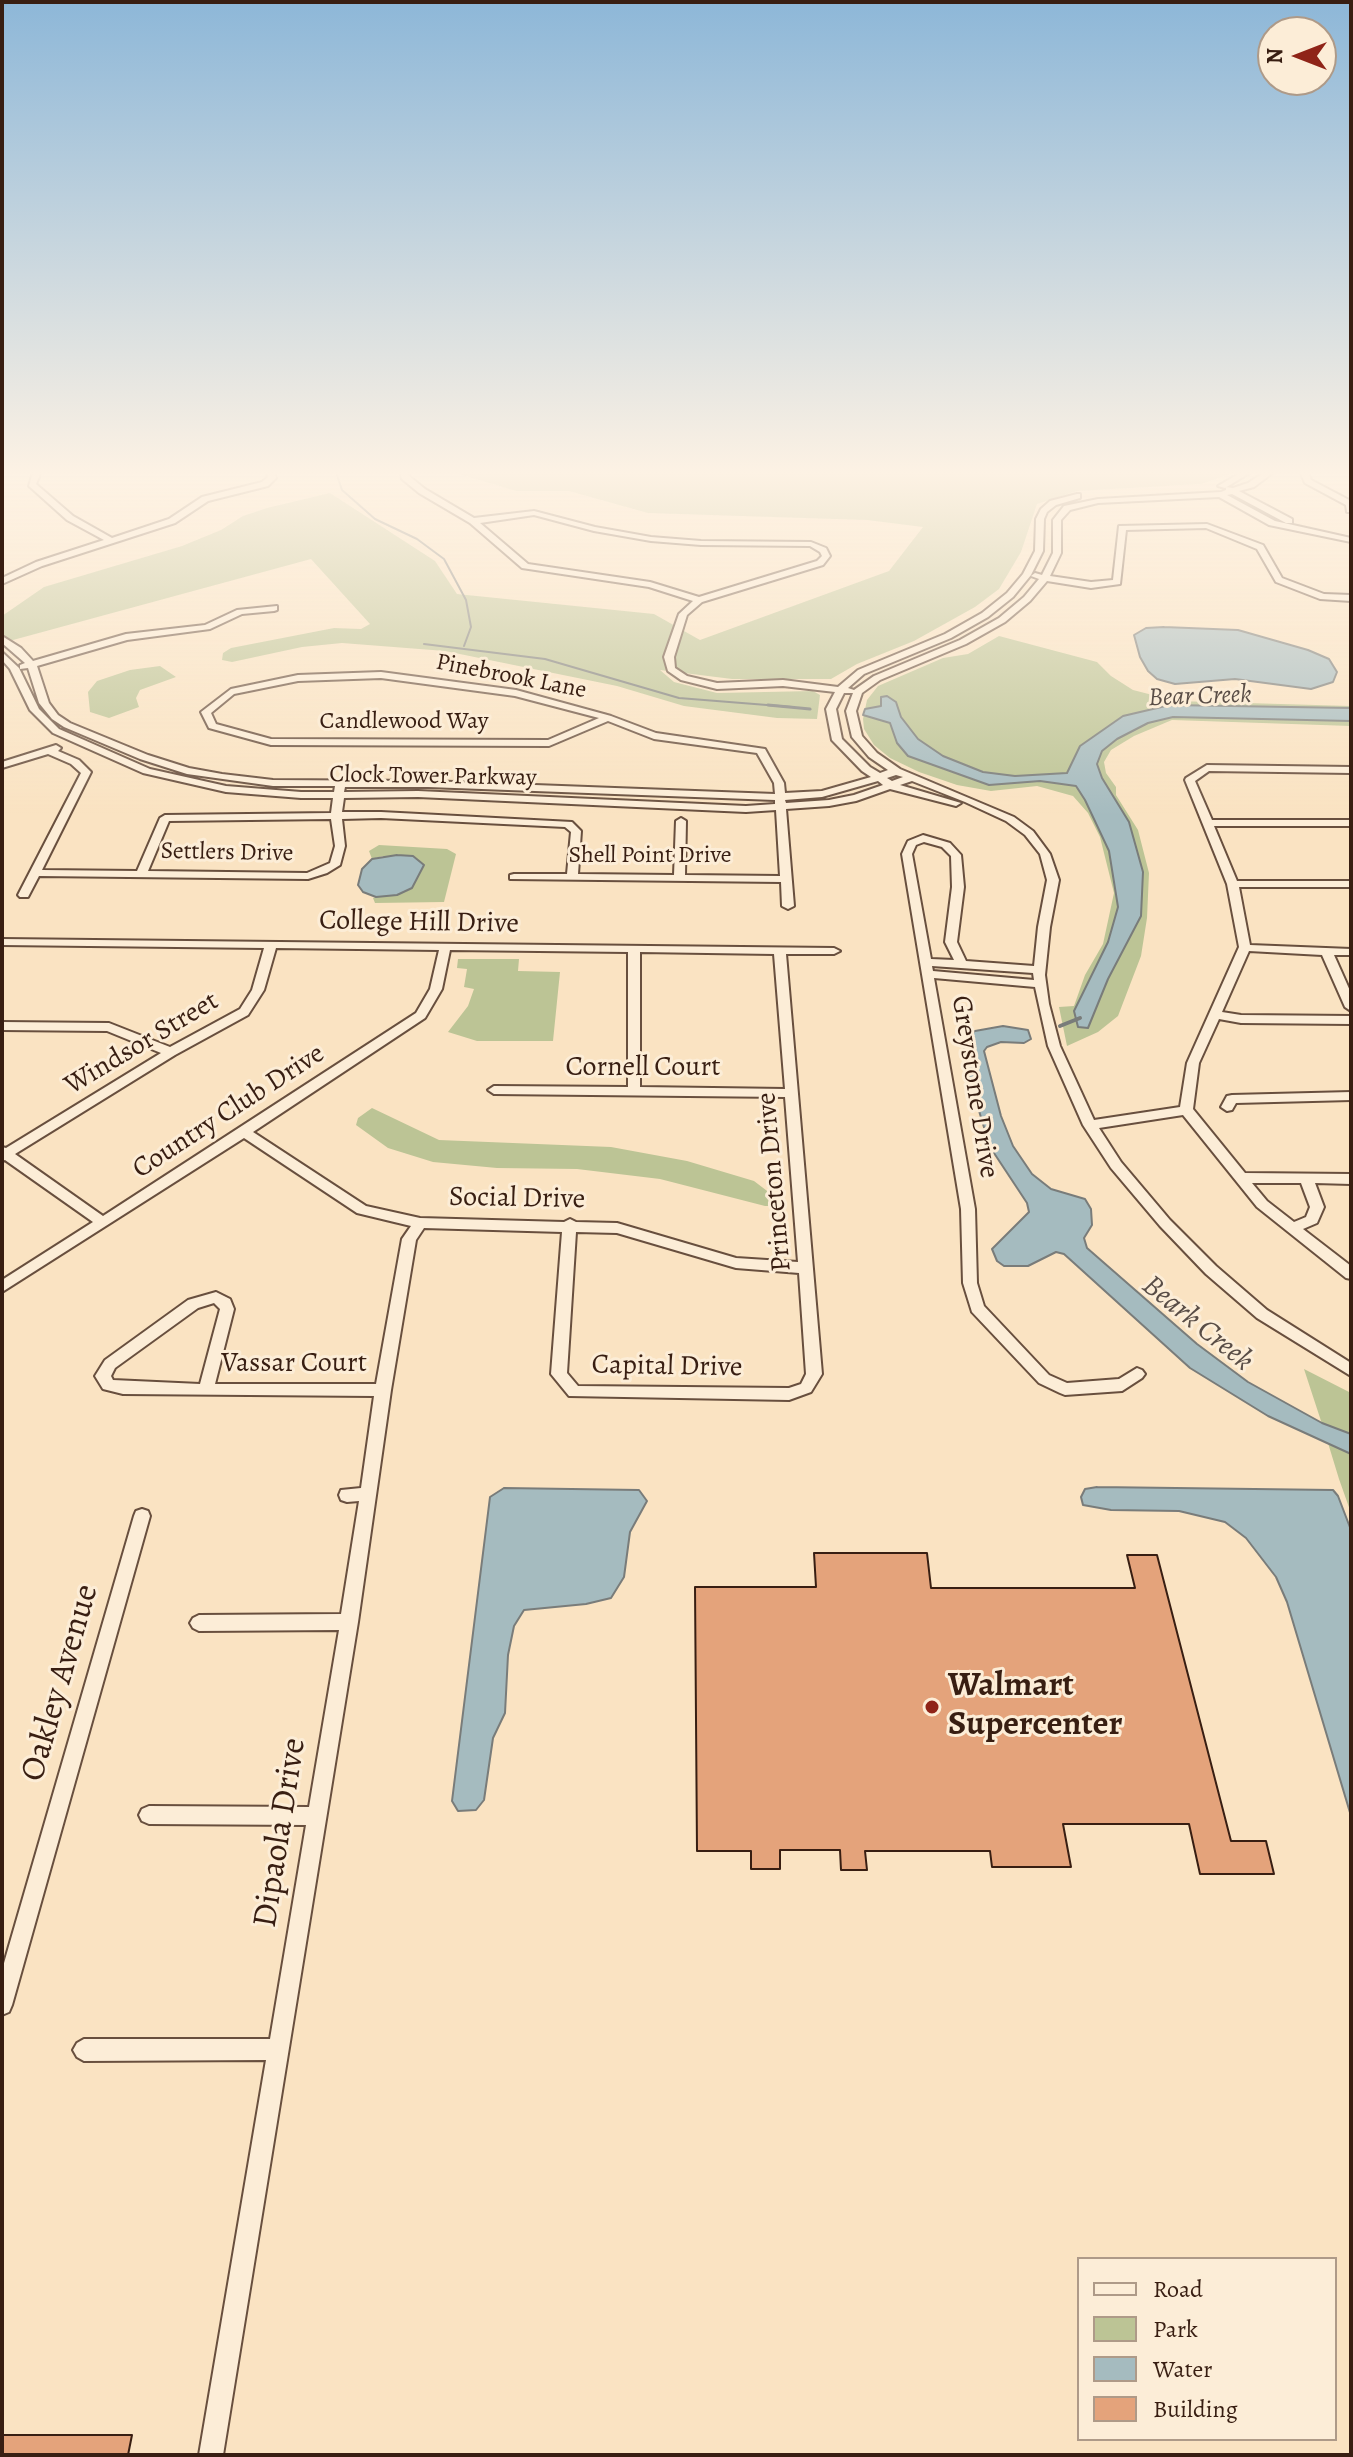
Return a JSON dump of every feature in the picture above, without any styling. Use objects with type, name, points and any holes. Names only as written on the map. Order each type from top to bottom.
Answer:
[{"type":"street","points":[[655,587],[699,600]]},
{"type":"street","points":[[743,587],[699,600],[683,614],[669,657],[669,666],[677,674],[697,683],[717,686],[783,683],[858,692]]},
{"type":"street","points":[[1010,819],[892,786],[855,759],[837,740],[831,709],[841,689],[861,672],[881,661],[948,636],[985,615],[1017,587]]},
{"type":"street","points":[[1038,587],[1002,620],[963,642],[895,668],[858,692],[851,711],[857,737],[873,755],[896,771],[1010,819],[1029,833],[1045,854],[1053,880],[1040,977],[1054,1046],[1090,1125],[1116,1165],[1165,1223],[1211,1270],[1262,1314],[1351,1370]]},
{"type":"street","points":[[1296,587],[1323,597],[1351,598]]},
{"type":"street","points":[[14,668],[126,637],[207,627],[240,612],[274,608]]},
{"type":"street","points":[[985,615],[1002,620]]},
{"type":"street","points":[[2,639],[32,665]]},
{"type":"street","name":"Clock Tower Parkway","points":[[2,655],[14,668],[44,722],[72,740],[179,780],[257,793],[340,790]]},
{"type":"street","name":"Clock Tower Parkway","points":[[32,665],[44,703],[55,717],[85,734],[187,771],[273,783],[340,790],[706,809],[856,798],[910,778]]},
{"type":"street","name":"Pinebrook Lane","points":[[206,712],[231,692],[298,678],[381,675],[516,693],[608,718],[654,736],[761,751],[779,783],[780,802]]},
{"type":"street","name":"Candlewood Way","points":[[206,712],[212,726],[271,742],[549,743],[608,718]]},
{"type":"street","points":[[2,765],[50,751],[85,734]]},
{"type":"street","points":[[24,895],[86,772],[75,762],[50,751]]},
{"type":"street","points":[[1351,770],[1207,768],[1190,780],[1233,884],[1245,947],[1193,1063],[1186,1110],[1262,1204],[1351,1274]]},
{"type":"street","name":"Clock Tower Parkway","points":[[780,802],[822,794],[896,771]]},
{"type":"street","name":"Settlers Drive","points":[[35,873],[308,876],[335,865],[340,846],[336,816],[340,790]]},
{"type":"street","points":[[780,802],[788,906]]},
{"type":"street","points":[[141,874],[165,818],[432,816],[568,824],[576,831],[572,878]]},
{"type":"street","points":[[679,877],[681,821]]},
{"type":"street","points":[[1208,823],[1351,823]]},
{"type":"street","name":"Greystone Drive","points":[[962,965],[951,942],[958,887],[956,855],[946,845],[923,838],[912,843],[907,854],[968,1209],[970,1283],[977,1308],[1044,1379],[1065,1389],[1122,1385],[1137,1374]]},
{"type":"street","name":"Shell Point Drive","points":[[514,877],[786,879]]},
{"type":"street","points":[[1233,884],[1351,884]]},
{"type":"street","name":"College Hill Drive","points":[[2,942],[834,951]]},
{"type":"street","name":"Windsor Street","points":[[4,1154],[171,1052],[244,1012],[258,990],[271,944]]},
{"type":"street","points":[[1245,947],[1351,952]]},
{"type":"street","name":"Country Club Drive","points":[[2,1287],[421,1015],[436,989],[445,948]]},
{"type":"street","points":[[634,950],[634,1093]]},
{"type":"street","name":"Princeton Drive","points":[[780,951],[814,1374],[806,1388],[789,1394]]},
{"type":"street","points":[[1327,952],[1351,1007]]},
{"type":"street","points":[[928,968],[962,965],[1040,977]]},
{"type":"street","points":[[928,968],[1040,977]]},
{"type":"street","points":[[1217,1015],[1241,1019],[1351,1020]]},
{"type":"street","points":[[2,1026],[109,1027],[171,1052]]},
{"type":"street","name":"Cornell Court","points":[[494,1090],[792,1093]]},
{"type":"street","points":[[1227,1107],[1232,1099],[1351,1096]]},
{"type":"street","points":[[1090,1125],[1186,1110]]},
{"type":"street","name":"Social Drive","points":[[244,1132],[362,1210],[420,1223],[570,1224],[617,1228],[736,1263],[807,1268]]},
{"type":"street","points":[[4,1154],[102,1222]]},
{"type":"street","points":[[1239,1178],[1351,1179]]},
{"type":"street","points":[[1292,1228],[1312,1220],[1317,1207],[1306,1179]]},
{"type":"street","name":"Dipaola Drive","points":[[211,2455],[349,1622],[356,1495],[383,1390],[409,1239],[420,1223]]},
{"type":"street","name":"Capital Drive","points":[[570,1224],[559,1374],[574,1392],[789,1394]]},
{"type":"street","name":"Vassar Court","points":[[206,1390],[227,1309],[225,1303],[216,1297],[193,1304],[110,1364],[103,1376],[108,1385],[123,1388],[206,1390],[383,1390]]},
{"type":"street","name":"Oakley Avenue","points":[[2,2005],[142,1516]]},
{"type":"street","points":[[199,1623],[349,1622]]},
{"type":"street","points":[[149,1815],[315,1816]]},
{"type":"street","points":[[84,2050],[279,2049]]},
{"type":"green space","points":[[44,587],[209,587],[2,643],[2,616]]},
{"type":"green space","points":[[336,587],[452,587],[457,594],[654,614],[700,640],[846,587],[1000,587],[975,607],[914,641],[857,664],[831,679],[732,679],[660,670],[674,682],[717,693],[813,691],[820,695],[817,719],[777,718],[684,706],[617,686],[445,651],[342,643],[302,647],[232,662],[222,660],[223,653],[231,648],[334,628],[361,629],[370,624]]},
{"type":"green space","points":[[999,636],[1097,662],[1111,676],[1133,690],[1176,701],[1351,706],[1351,726],[1172,720],[1134,736],[1111,750],[1104,762],[1106,773],[1138,830],[1149,873],[1147,918],[1141,956],[1118,1016],[1098,1032],[1067,1046],[1059,1007],[1074,1006],[1085,975],[1103,944],[1114,893],[1100,837],[1088,813],[1073,796],[1037,786],[991,791],[957,785],[919,772],[890,758],[874,745],[864,729],[867,700],[878,686],[943,658],[968,654]]},
{"type":"green space","points":[[160,666],[176,677],[140,690],[136,698],[139,707],[109,718],[90,712],[88,692],[97,681],[130,670]]},
{"type":"green space","points":[[379,845],[447,849],[456,854],[444,902],[375,903],[373,898],[395,895],[383,856],[372,859],[369,851]]},
{"type":"green space","points":[[458,959],[519,959],[518,971],[560,972],[553,1041],[477,1041],[448,1032],[468,1006],[474,989],[464,987],[467,969],[457,968]]},
{"type":"green space","points":[[372,1108],[439,1140],[611,1147],[687,1161],[754,1181],[779,1200],[779,1206],[765,1206],[660,1179],[577,1169],[497,1168],[433,1162],[388,1148],[356,1125],[358,1118]]},
{"type":"green space","points":[[1304,1369],[1351,1393],[1351,1434],[1322,1424]]},
{"type":"green space","points":[[1328,1443],[1351,1454],[1351,1513],[1339,1479]]},
{"type":"water","points":[[1146,628],[1238,630],[1308,650],[1329,659],[1337,672],[1333,682],[1311,689],[1235,679],[1175,684],[1157,679],[1148,671],[1134,635]]},
{"type":"water","points":[[887,696],[896,702],[901,717],[918,739],[943,756],[983,772],[1015,776],[1067,773],[1080,746],[1123,716],[1170,705],[1351,708],[1351,721],[1173,717],[1148,723],[1117,739],[1102,751],[1097,764],[1129,822],[1143,872],[1141,916],[1108,979],[1088,1028],[1078,1027],[1074,1011],[1108,942],[1118,907],[1109,851],[1085,800],[1076,786],[1040,781],[989,785],[908,756],[897,743],[890,723],[863,715],[865,709],[881,706],[881,697]]},
{"type":"water","points":[[413,856],[424,865],[412,888],[397,895],[376,897],[363,892],[358,885],[362,869],[372,859]]},
{"type":"water","points":[[1003,1026],[1028,1030],[1031,1039],[1024,1043],[1001,1042],[984,1051],[1001,1116],[1013,1146],[1032,1174],[1051,1189],[1085,1199],[1091,1209],[1092,1225],[1084,1238],[1087,1248],[1197,1344],[1248,1382],[1322,1423],[1351,1434],[1351,1454],[1268,1416],[1190,1368],[1064,1254],[1056,1252],[1028,1266],[1004,1266],[997,1261],[992,1249],[1029,1212],[1027,1203],[990,1147],[969,1078],[964,1046],[968,1036],[975,1031]]},
{"type":"water","points":[[504,1488],[639,1490],[647,1501],[630,1532],[624,1577],[611,1598],[586,1604],[524,1610],[514,1626],[508,1655],[505,1713],[493,1738],[484,1800],[476,1810],[458,1811],[452,1801],[490,1497]]},
{"type":"water","points":[[1085,1489],[1333,1490],[1338,1496],[1351,1530],[1351,1816],[1287,1602],[1276,1577],[1246,1538],[1225,1522],[1179,1511],[1111,1510],[1083,1505],[1081,1497]]},
{"type":"building","name":"Walmart Supercenter","points":[[814,1553],[927,1553],[931,1588],[1135,1588],[1127,1555],[1157,1555],[1231,1841],[1266,1841],[1274,1874],[1200,1874],[1189,1824],[1063,1824],[1071,1867],[992,1867],[990,1851],[865,1851],[867,1870],[841,1870],[840,1850],[780,1850],[780,1869],[751,1869],[751,1851],[697,1851],[695,1587],[816,1587]]},
{"type":"building","points":[[2,2435],[132,2435],[128,2455],[2,2455]]},
{"type":"waterway","points":[[459,587],[466,600],[471,627],[464,646]]},
{"type":"waterway","points":[[424,644],[545,659],[679,698],[774,706]]},
{"type":"waterway","points":[[768,705],[774,706]]},
{"type":"waterway","points":[[774,706],[792,707]]},
{"type":"waterway","points":[[774,706],[810,709]]},
{"type":"waterway","name":"Bear Creek","points":[[1060,1026],[1080,1018]]},
{"type":"place","name":"Walmart Supercenter","points":[[932,1707]]},
{"type":"water label","name":"Beark Creek","points":[[1197,1324]]}]
